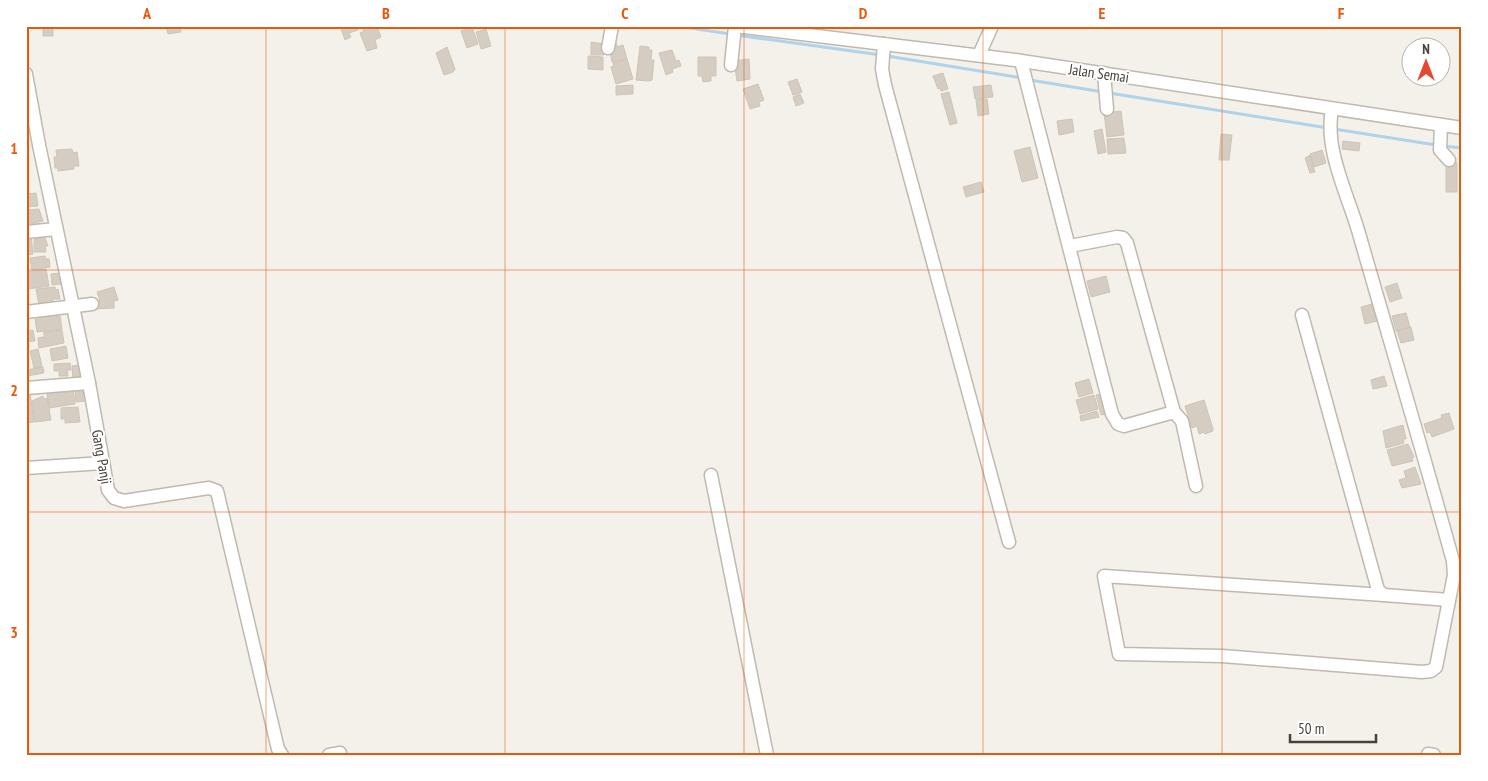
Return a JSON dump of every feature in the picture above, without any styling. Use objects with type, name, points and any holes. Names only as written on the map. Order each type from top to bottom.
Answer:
[{"type":"street","points":[[979,56],[992,26]]},
{"type":"street","points":[[608,48],[612,28]]},
{"type":"street","points":[[731,65],[735,29]]},
{"type":"street","name":"Jalan Semai","points":[[735,29],[806,31],[883,46],[979,56],[1022,65],[1331,113],[1440,129],[1462,128]]},
{"type":"street","points":[[883,46],[882,69],[1010,542]]},
{"type":"street","points":[[1022,65],[1070,246],[1076,279],[1115,420],[1118,424],[1127,425],[1174,412]]},
{"type":"street","name":"Gang Panji","points":[[26,74],[32,146],[56,229],[89,383],[108,490],[119,500],[129,501],[209,488],[219,495],[278,748],[282,755]]},
{"type":"street","points":[[1105,77],[1107,109]]},
{"type":"street","points":[[1331,113],[1330,132],[1332,148],[1360,234],[1453,561],[1454,575],[1436,667],[1431,671],[1222,656],[1119,654],[1104,576],[1449,600]]},
{"type":"street","points":[[1440,129],[1440,147],[1449,160]]},
{"type":"street","points":[[26,232],[56,229]]},
{"type":"street","points":[[1070,246],[1118,237],[1123,238],[1127,243],[1174,412],[1182,421],[1196,486]]},
{"type":"street","points":[[26,312],[92,304]]},
{"type":"street","points":[[1302,316],[1365,546],[1378,590],[1384,595]]},
{"type":"street","points":[[26,388],[89,383]]},
{"type":"street","points":[[26,468],[103,463]]},
{"type":"street","points":[[711,475],[767,755]]},
{"type":"building","points":[[43,26],[53,26],[53,36],[43,36]]},
{"type":"building","points":[[166,26],[180,26],[181,32],[168,34]]},
{"type":"building","points":[[340,26],[357,26],[358,30],[349,33],[351,37],[345,40]]},
{"type":"building","points":[[362,26],[377,26],[381,37],[375,40],[377,48],[367,51],[360,33],[364,31]]},
{"type":"building","points":[[472,27],[478,44],[467,48],[461,31]]},
{"type":"building","points":[[486,29],[491,46],[481,49],[476,32]]},
{"type":"building","points":[[591,42],[604,44],[604,55],[591,55]]},
{"type":"building","points":[[617,44],[617,47],[623,45],[627,59],[612,62],[609,45]]},
{"type":"building","points":[[640,46],[649,47],[649,50],[652,50],[651,60],[654,60],[652,80],[649,81],[636,80]]},
{"type":"building","points":[[447,47],[455,69],[453,72],[444,75],[436,53]]},
{"type":"building","points":[[672,50],[676,61],[679,60],[681,66],[672,69],[673,72],[666,75],[659,53]]},
{"type":"building","points":[[588,56],[603,57],[603,70],[588,69]]},
{"type":"building","points":[[698,57],[716,57],[716,76],[711,76],[711,81],[703,82],[702,76],[698,76]]},
{"type":"building","points":[[627,59],[633,79],[616,84],[611,67],[614,66],[613,63]]},
{"type":"building","points":[[749,59],[750,79],[737,81],[734,61]]},
{"type":"building","points":[[943,73],[948,89],[941,91],[940,88],[938,89],[933,76]]},
{"type":"building","points":[[797,79],[802,92],[793,95],[788,82]]},
{"type":"building","points":[[758,84],[764,100],[759,102],[760,106],[750,109],[743,89]]},
{"type":"building","points":[[633,85],[633,94],[616,95],[616,86]]},
{"type":"building","points":[[991,85],[993,97],[975,99],[973,87]]},
{"type":"building","points":[[949,92],[957,123],[950,125],[941,94]]},
{"type":"building","points":[[800,94],[804,103],[796,106],[793,97]]},
{"type":"building","points":[[987,99],[989,114],[978,116],[976,100]]},
{"type":"building","points":[[1121,111],[1124,135],[1107,137],[1104,113]]},
{"type":"building","points":[[1072,119],[1074,132],[1059,135],[1057,121]]},
{"type":"building","points":[[1102,129],[1106,152],[1098,154],[1094,131]]},
{"type":"building","points":[[1221,134],[1232,135],[1229,160],[1219,160]]},
{"type":"building","points":[[1124,138],[1126,153],[1108,154],[1107,139]]},
{"type":"building","points":[[1343,141],[1360,143],[1359,151],[1342,149]]},
{"type":"building","points":[[1030,147],[1038,178],[1022,182],[1014,151]]},
{"type":"building","points":[[72,149],[73,153],[77,152],[79,166],[74,166],[74,169],[58,171],[58,168],[55,168],[54,157],[57,157],[56,150]]},
{"type":"building","points":[[1322,150],[1326,163],[1314,167],[1310,154]]},
{"type":"building","points":[[1310,155],[1315,172],[1310,173],[1305,158]]},
{"type":"building","points":[[1455,160],[1457,164],[1457,192],[1446,192],[1446,164]]},
{"type":"building","points":[[981,182],[984,192],[966,197],[963,187]]},
{"type":"building","points":[[36,193],[38,206],[26,207],[26,194]]},
{"type":"building","points":[[39,209],[43,221],[26,225],[26,210]]},
{"type":"building","points":[[26,235],[31,235],[33,254],[26,255]]},
{"type":"building","points":[[45,238],[48,246],[45,246],[46,252],[34,252],[34,239]]},
{"type":"building","points":[[45,256],[46,259],[49,259],[50,267],[32,270],[30,258]]},
{"type":"building","points":[[46,269],[49,286],[28,289],[26,272]]},
{"type":"building","points":[[60,273],[61,284],[52,285],[51,274]]},
{"type":"building","points":[[1106,276],[1110,292],[1091,297],[1087,281]]},
{"type":"building","points":[[1397,283],[1402,298],[1390,302],[1385,287]]},
{"type":"building","points":[[55,287],[56,290],[58,289],[60,299],[53,299],[53,303],[39,305],[36,289]]},
{"type":"building","points":[[114,287],[118,300],[114,301],[114,308],[93,309],[93,301],[100,301],[97,292]]},
{"type":"building","points":[[1372,304],[1377,321],[1365,324],[1361,307]]},
{"type":"building","points":[[55,312],[56,317],[60,316],[62,329],[37,332],[35,319],[40,319],[40,315]]},
{"type":"building","points":[[1406,313],[1410,327],[1396,331],[1392,316]]},
{"type":"building","points":[[1411,327],[1414,340],[1401,343],[1397,331]]},
{"type":"building","points":[[33,330],[35,341],[26,342],[26,331]]},
{"type":"building","points":[[62,330],[64,343],[39,348],[38,338],[44,337],[44,332]]},
{"type":"building","points":[[66,346],[68,358],[52,361],[50,349]]},
{"type":"building","points":[[38,349],[42,366],[34,368],[30,351]]},
{"type":"building","points":[[70,363],[71,370],[67,370],[68,376],[59,376],[59,371],[54,371],[54,364]]},
{"type":"building","points":[[80,365],[81,381],[73,382],[72,366]]},
{"type":"building","points":[[43,367],[44,373],[27,376],[26,370]]},
{"type":"building","points":[[1384,376],[1387,386],[1373,389],[1371,380]]},
{"type":"building","points":[[1089,379],[1093,393],[1079,397],[1075,383]]},
{"type":"building","points":[[84,387],[85,401],[76,402],[75,388]]},
{"type":"building","points":[[73,388],[75,404],[49,408],[47,392]]},
{"type":"building","points":[[30,393],[34,422],[26,423],[26,394]]},
{"type":"building","points":[[1101,394],[1107,414],[1101,415],[1096,395]]},
{"type":"building","points":[[1094,395],[1098,409],[1080,414],[1076,400]]},
{"type":"building","points":[[43,396],[43,399],[47,398],[51,420],[35,422],[32,401]]},
{"type":"building","points":[[1204,400],[1213,431],[1199,434],[1197,426],[1192,428],[1185,406]]},
{"type":"building","points":[[78,407],[80,422],[65,423],[65,419],[61,419],[61,408]]},
{"type":"building","points":[[1097,411],[1099,417],[1081,421],[1080,416]]},
{"type":"building","points":[[1449,413],[1454,429],[1432,437],[1430,432],[1427,433],[1424,424],[1442,418],[1441,415]]},
{"type":"building","points":[[1403,425],[1406,439],[1403,439],[1404,443],[1386,448],[1383,431]]},
{"type":"building","points":[[1408,444],[1414,457],[1412,458],[1413,461],[1392,466],[1387,450]]},
{"type":"building","points":[[1415,467],[1421,484],[1402,488],[1399,480],[1406,478],[1404,471]]},
{"type":"waterway","points":[[677,26],[730,34]]},
{"type":"waterway","points":[[736,35],[881,55]]},
{"type":"waterway","points":[[887,56],[1022,78]]},
{"type":"waterway","points":[[1030,80],[1103,92]]},
{"type":"waterway","points":[[1109,93],[1328,128]]},
{"type":"waterway","points":[[1334,129],[1436,145]]},
{"type":"waterway","points":[[1443,146],[1462,148]]}]
